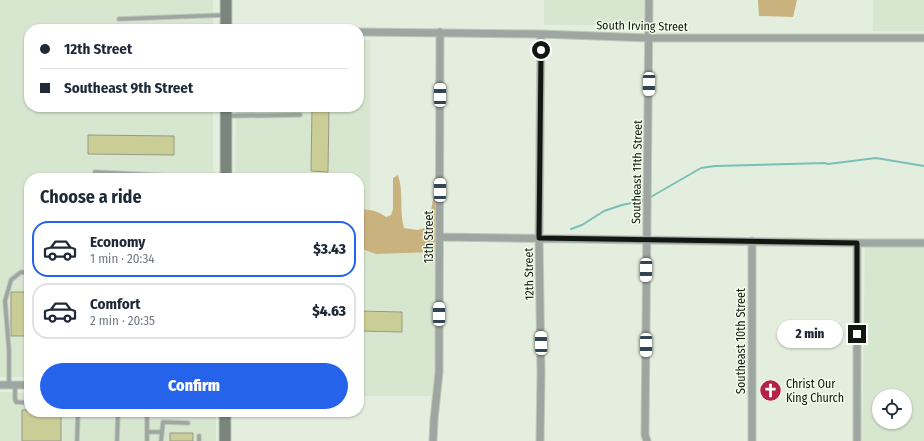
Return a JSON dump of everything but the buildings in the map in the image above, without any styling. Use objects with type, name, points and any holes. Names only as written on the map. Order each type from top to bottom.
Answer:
[{"type":"main road","points":[[226,0],[226,24]]},
{"type":"main road","points":[[226,112],[226,173]]},
{"type":"main road","points":[[225,417],[225,441]]},
{"type":"street","name":"Southeast 11th Street","points":[[647,441],[645,427],[649,0]]},
{"type":"street","name":"South Irving Street","points":[[364,32],[541,34],[649,38],[924,38]]},
{"type":"street","name":"13th Street","points":[[433,441],[439,372],[440,32]]},
{"type":"street","name":"12th Street","points":[[540,441],[541,373],[539,238],[541,34]]},
{"type":"street","points":[[440,237],[752,242],[924,242]]},
{"type":"street","name":"Southeast 10th Street","points":[[752,242],[752,441]]},
{"type":"street","points":[[856,441],[857,243]]},
{"type":"street","points":[[0,385],[24,385]]},
{"type":"lane","points":[[119,19],[226,16]]},
{"type":"lane","points":[[226,112],[300,115]]},
{"type":"lane","points":[[95,172],[115,173]]},
{"type":"lane","points":[[24,272],[21,272],[11,280],[5,301],[12,385],[16,402],[24,403]]},
{"type":"lane","points":[[78,417],[78,441]]},
{"type":"lane","points":[[117,441],[118,417]]},
{"type":"lane","points":[[146,417],[147,441]]},
{"type":"lane","points":[[161,441],[163,422],[188,423]]},
{"type":"lane","points":[[147,432],[162,432]]},
{"type":"lane","points":[[199,436],[199,441]]},
{"type":"shaded area","points":[[0,0],[213,0],[213,24],[24,24],[24,112],[213,112],[213,173],[24,173],[24,377],[0,377]]},
{"type":"shaded area","points":[[544,0],[644,0],[644,25],[544,25]]},
{"type":"shaded area","points":[[758,0],[797,0],[793,17],[759,16]]},
{"type":"shaded area","points":[[873,0],[924,0],[924,31],[873,31]]},
{"type":"shaded area","points":[[364,40],[370,40],[370,209],[364,209],[364,173],[235,173],[236,112],[364,112]]},
{"type":"shaded area","points":[[398,175],[400,182],[404,228],[418,230],[428,227],[435,189],[437,195],[437,252],[376,254],[364,250],[364,209],[380,213],[386,217],[391,215],[393,209],[393,178]]},
{"type":"shaded area","points":[[924,246],[924,441],[862,441],[865,247]]},
{"type":"shaded area","points":[[364,250],[376,254],[437,252],[434,380],[432,396],[364,396]]},
{"type":"shaded area","points":[[0,392],[24,393],[24,417],[216,417],[216,441],[0,441]]},
{"type":"waterway","points":[[649,198],[701,168],[715,166],[828,164],[876,158],[924,166]]},
{"type":"waterway","points":[[571,229],[582,225],[604,211],[645,199]]},
{"type":"place","name":"Christ Our King Church","points":[[770,391]]},
{"type":"route","points":[[541,50],[539,238],[857,243],[857,334]]}]
